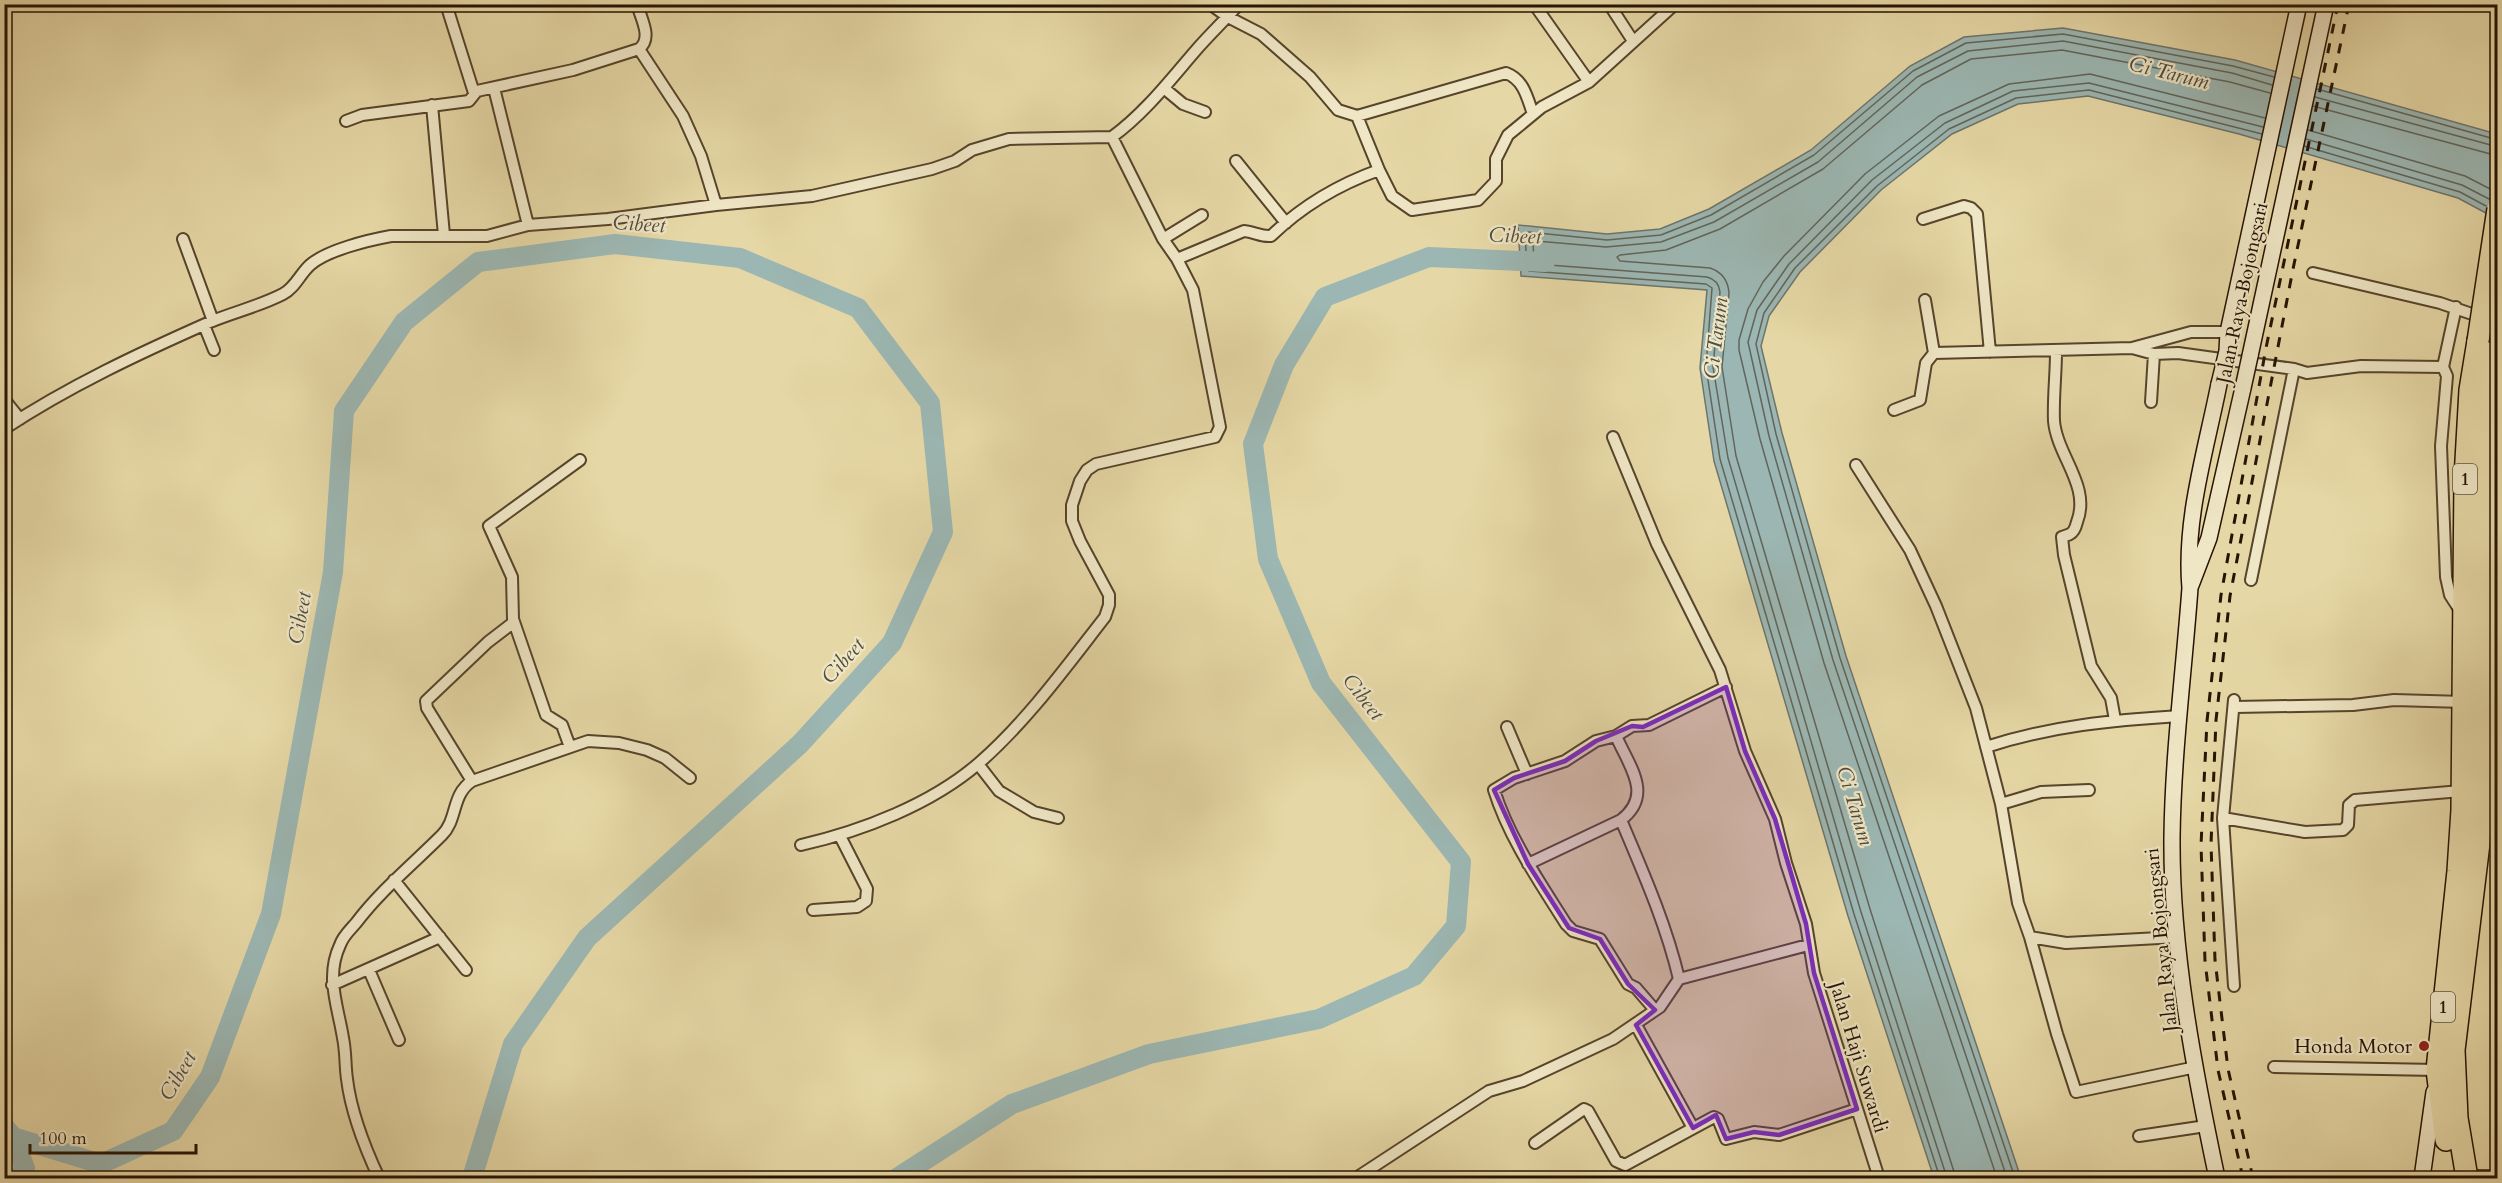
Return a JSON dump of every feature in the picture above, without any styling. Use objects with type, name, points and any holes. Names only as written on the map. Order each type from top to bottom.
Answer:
[{"type":"highway","name":"1","points":[[2463,1178],[2454,1050],[2479,843],[2485,699],[2480,505],[2498,209]]},
{"type":"highway","name":"1","points":[[2485,699],[2465,617],[2468,426],[2492,334]]},
{"type":"highway","points":[[2485,699],[2498,751]]},
{"type":"highway","name":"1","points":[[2463,1178],[2440,1103],[2437,1070],[2458,870],[2480,784]]},
{"type":"highway","points":[[2479,843],[2498,808]]},
{"type":"street","points":[[446,4],[474,93]]},
{"type":"street","points":[[346,121],[362,115],[469,101],[474,93],[573,70],[639,49],[644,45],[646,34],[637,4]]},
{"type":"street","points":[[1210,4],[1271,42],[1310,77],[1338,110],[1357,116],[1506,73],[1514,76],[1525,90],[1533,114]]},
{"type":"street","points":[[4,429],[129,359],[208,323],[287,292],[306,269],[319,258],[391,236],[487,236],[528,225],[608,219],[716,205],[812,196],[932,169],[972,150],[1009,139],[1112,137],[1165,88],[1239,4]]},
{"type":"street","points":[[1534,4],[1589,82]]},
{"type":"street","points":[[1609,4],[1633,41]]},
{"type":"street","points":[[1357,116],[1392,196],[1412,210],[1478,200],[1496,182],[1496,159],[1508,135],[1533,114],[1589,82],[1675,4]]},
{"type":"street","name":"Jalan Raya Bojongsari","points":[[2217,1179],[2196,1067],[2173,884],[2172,838],[2190,588],[2189,547],[2194,508],[2227,351],[2228,332],[2299,4]]},
{"type":"street","name":"Jalan Raya Bojongsari","points":[[2190,588],[2209,538],[2326,4]]},
{"type":"street","points":[[639,49],[683,116],[701,156],[716,205]]},
{"type":"street","points":[[494,88],[528,225]]},
{"type":"street","points":[[1165,88],[1183,104],[1205,112]]},
{"type":"street","points":[[432,105],[444,235]]},
{"type":"street","points":[[801,845],[840,836],[936,794],[978,764],[1043,696],[1105,617],[1110,606],[1109,595],[1072,521],[1076,491],[1087,470],[1096,464],[1132,454],[1182,446],[1215,437],[1219,433],[1220,427],[1193,290],[1177,259],[1163,239],[1112,137]]},
{"type":"street","points":[[1236,161],[1286,223]]},
{"type":"street","points":[[1177,259],[1244,231],[1252,231],[1262,237],[1271,236],[1316,201],[1358,178],[1379,170]]},
{"type":"street","points":[[1923,219],[1964,206],[1971,208],[1977,214],[1990,352]]},
{"type":"street","points":[[1163,239],[1202,215]]},
{"type":"street","points":[[183,239],[214,350]]},
{"type":"street","points":[[2313,273],[2456,307],[2492,334]]},
{"type":"street","points":[[1894,410],[1920,400],[1926,363],[1934,353],[1925,300]]},
{"type":"street","points":[[2456,307],[2443,367],[2447,376],[2441,446],[2446,577],[2450,595],[2465,617]]},
{"type":"street","points":[[1934,353],[2056,352],[2132,348],[2191,332],[2228,332]]},
{"type":"street","points":[[2178,337],[2178,353]]},
{"type":"street","points":[[2132,348],[2154,354],[2178,353],[2294,369],[2307,373],[2361,366],[2443,367]]},
{"type":"street","points":[[2056,352],[2054,420],[2057,438],[2076,480],[2080,503],[2080,512],[2074,529],[2071,534],[2062,537],[2064,555],[2091,666],[2111,698],[2115,720]]},
{"type":"street","points":[[2151,402],[2154,354]]},
{"type":"street","points":[[2251,580],[2294,369]]},
{"type":"street","points":[[4,399],[20,418]]},
{"type":"street","points":[[2213,414],[2236,417]]},
{"type":"street","name":"Jalan Haji Suwardi","points":[[1613,437],[1657,544],[1711,649],[1726,687],[1749,762],[1775,819],[1786,863],[1806,924],[1814,974],[1879,1179]]},
{"type":"street","points":[[570,747],[562,725],[546,715],[514,622],[512,577],[489,526],[580,460]]},
{"type":"street","points":[[1856,465],[1910,550],[1976,708],[2001,804],[2018,903],[2076,1092],[2196,1067]]},
{"type":"street","points":[[472,782],[427,708],[426,701],[488,642],[514,622]]},
{"type":"street","points":[[2234,986],[2223,818],[2234,704],[2353,705],[2394,700],[2485,699],[2498,622]]},
{"type":"street","points":[[1655,1010],[1636,988],[1628,984],[1600,939],[1569,928],[1528,864],[1506,822],[1494,790],[1514,778],[1565,761],[1596,741],[1616,736],[1632,726],[1649,725],[1726,687]]},
{"type":"street","points":[[1986,747],[2025,734],[2115,720],[2180,716]]},
{"type":"street","points":[[1507,727],[1527,774]]},
{"type":"street","points":[[1528,864],[1621,820],[1632,812],[1637,802],[1639,789],[1616,736]]},
{"type":"street","points":[[379,1179],[364,1145],[347,1080],[343,1038],[332,985],[337,952],[344,938],[368,907],[447,830],[458,796],[472,782],[588,741],[601,741],[647,750],[665,758],[690,778]]},
{"type":"street","points":[[978,764],[999,791],[1024,807],[1058,818]]},
{"type":"street","points":[[2223,818],[2305,832],[2343,830],[2348,825],[2349,805],[2355,801],[2480,784]]},
{"type":"street","points":[[2001,804],[2041,792],[2089,790]]},
{"type":"street","points":[[1621,820],[1649,888],[1679,979]]},
{"type":"street","points":[[813,910],[857,907],[866,901],[867,889],[840,836]]},
{"type":"street","points":[[394,880],[466,970]]},
{"type":"street","points":[[332,985],[440,937]]},
{"type":"street","points":[[2030,937],[2066,943],[2178,937]]},
{"type":"street","points":[[1356,1179],[1489,1091],[1523,1082],[1613,1039],[1655,1010],[1670,994],[1679,979],[1808,945]]},
{"type":"street","points":[[369,970],[399,1040]]},
{"type":"street","points":[[1636,1024],[1693,1128]]},
{"type":"street","points":[[2274,1067],[2437,1070],[2422,1179]]},
{"type":"street","points":[[1535,1143],[1584,1109],[1588,1112],[1616,1161],[1625,1166],[1713,1117],[1718,1119],[1726,1139],[1754,1132],[1779,1135],[1857,1109]]},
{"type":"street","points":[[2139,1136],[2206,1126]]},
{"type":"street","points":[[2463,1178],[2498,1176]]},
{"type":"highlighted area","points":[[1726,687],[1745,751],[1775,819],[1806,924],[1814,973],[1857,1109],[1779,1135],[1754,1132],[1726,1139],[1716,1115],[1693,1128],[1636,1025],[1655,1010],[1628,984],[1600,939],[1569,928],[1528,864],[1494,790],[1514,778],[1565,761],[1596,741],[1632,726],[1643,727]]},
{"type":"water","name":"Ci Tarum","points":[[2063,28],[2235,60],[2497,134],[2497,219],[2458,198],[2239,134],[2088,96],[2018,104],[1952,134],[1881,190],[1800,272],[1769,316],[1761,346],[1782,433],[1846,656],[2021,1178],[1934,1178],[1848,916],[1714,461],[1700,368],[1707,290],[1521,276],[1518,225],[1607,234],[1660,229],[1709,209],[1811,150],[1910,66],[1964,37]]},
{"type":"waterway","name":"Cibeet","points":[[4,1126],[13,1137],[101,1164],[173,1131],[210,1077],[271,914],[333,572],[344,411],[404,322],[478,262],[615,244],[740,258],[858,308],[930,403],[943,532],[892,643],[800,744],[587,938],[513,1044],[472,1178]]},
{"type":"waterway","name":"Cibeet","points":[[897,1178],[1012,1104],[1149,1054],[1319,1019],[1414,976],[1456,926],[1461,862],[1321,683],[1268,559],[1253,444],[1284,365],[1325,297],[1429,257],[1545,262]]},
{"type":"waterway","points":[[13,1137],[25,1168],[18,1178]]},
{"type":"railway","points":[[2243,1178],[2218,1070],[2205,961],[2201,845],[2207,721],[2221,595],[2266,348],[2338,4]]},
{"type":"railway","points":[[2253,1178],[2228,1069],[2215,960],[2211,844],[2216,720],[2230,596],[2293,269],[2349,4]]},
{"type":"place","name":"Honda Motor","points":[[2424,1046]]}]
